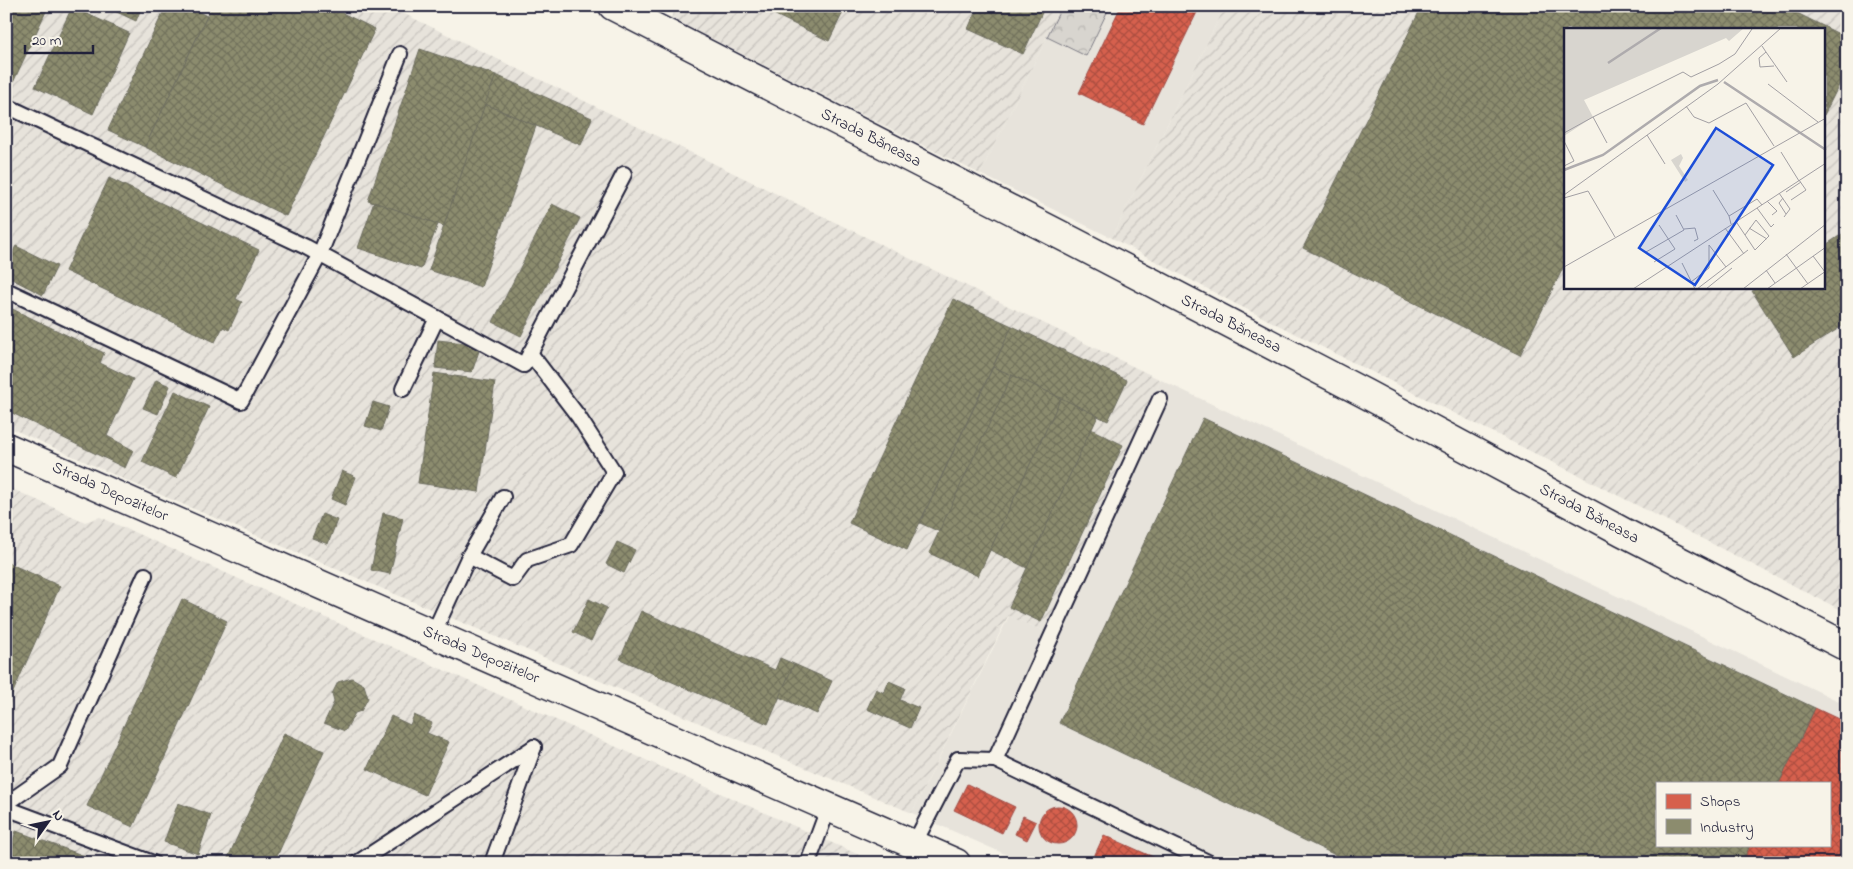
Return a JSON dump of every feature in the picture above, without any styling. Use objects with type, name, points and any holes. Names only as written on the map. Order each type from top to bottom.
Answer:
[{"type":"street","name":"Strada Băneasa","points":[[613,6],[1092,251],[1357,389],[1623,532],[1847,647]]},
{"type":"street","name":"Strada Depozitelor","points":[[6,446],[956,863]]},
{"type":"lane","points":[[6,290],[241,401],[320,254],[400,54]]},
{"type":"lane","points":[[11,108],[320,254],[524,365],[624,174]]},
{"type":"lane","points":[[402,389],[437,318]]},
{"type":"lane","points":[[469,556],[513,579],[527,560],[571,545],[614,472],[578,416],[530,353]]},
{"type":"lane","points":[[995,760],[1160,399]]},
{"type":"lane","points":[[433,634],[469,556],[502,497]]},
{"type":"lane","points":[[6,804],[60,766],[145,576]]},
{"type":"lane","points":[[357,863],[534,748],[492,863]]},
{"type":"lane","points":[[914,844],[958,759],[995,760],[1210,863]]},
{"type":"lane","points":[[808,863],[829,806]]},
{"type":"lane","points":[[6,808],[153,863]]},
{"type":"shaded area","points":[[6,6],[388,6],[1161,380],[1044,631],[1008,616],[912,813],[128,481],[6,426]]},
{"type":"shaded area","points":[[676,6],[1062,6],[980,174],[671,18]]},
{"type":"shaded area","points":[[1062,6],[1225,6],[1112,238],[980,174]]},
{"type":"shaded area","points":[[1225,6],[1847,6],[1847,613],[1576,474],[1236,304],[1112,238]]},
{"type":"shaded area","points":[[1161,380],[1847,705],[1847,863],[1025,863],[912,813],[1009,616],[1044,631]]},
{"type":"shaded area","points":[[6,486],[85,522],[100,517],[877,863],[6,863]]},
{"type":"green space","points":[[1062,6],[1110,6],[1086,56],[1047,37]]},
{"type":"building: Shops","points":[[1121,6],[1200,6],[1143,124],[1079,93]]},
{"type":"building: Shops","points":[[1815,708],[1847,723],[1847,863],[1742,863],[1750,846],[1830,846],[1830,782],[1779,782]]},
{"type":"building: Shops","points":[[967,784],[1015,807],[1002,833],[954,810]]},
{"type":"building: Shops","points":[[1058,806],[1071,812],[1077,825],[1071,838],[1058,844],[1045,838],[1039,825],[1045,812]]},
{"type":"building: Shops","points":[[1023,816],[1036,822],[1027,840],[1015,834]]},
{"type":"building: Shops","points":[[1104,835],[1162,861],[1161,863],[1091,863]]},
{"type":"building: Industry","points":[[6,6],[48,7],[11,87],[6,84]]},
{"type":"building: Industry","points":[[104,6],[142,6],[136,21]]},
{"type":"building: Industry","points":[[166,6],[186,6],[207,16],[145,147],[108,130]]},
{"type":"building: Industry","points":[[212,6],[328,6],[375,29],[286,216],[145,147]]},
{"type":"building: Industry","points":[[757,6],[846,6],[829,41]]},
{"type":"building: Industry","points":[[978,6],[1045,6],[1023,54],[968,29]]},
{"type":"building: Industry","points":[[1422,6],[1783,6],[1847,38],[1847,69],[1826,111],[1826,28],[1564,28],[1564,266],[1520,355],[1303,248]]},
{"type":"building: Industry","points":[[72,7],[129,33],[93,114],[35,87]]},
{"type":"building: Industry","points":[[420,49],[496,75],[444,226],[368,201]]},
{"type":"building: Industry","points":[[496,75],[592,118],[581,145],[485,104]]},
{"type":"building: Industry","points":[[485,104],[536,126],[481,287],[429,270]]},
{"type":"building: Industry","points":[[109,178],[259,250],[236,299],[242,302],[229,330],[223,327],[215,342],[65,271]]},
{"type":"building: Industry","points":[[374,202],[438,224],[421,269],[358,248]]},
{"type":"building: Industry","points":[[552,204],[580,218],[521,336],[493,322]]},
{"type":"building: Industry","points":[[1847,231],[1847,323],[1794,357],[1752,291],[1756,289],[1826,289],[1826,245]]},
{"type":"building: Industry","points":[[16,246],[57,266],[43,295],[6,276],[6,265]]},
{"type":"building: Industry","points":[[953,299],[1012,326],[907,550],[849,523]]},
{"type":"building: Industry","points":[[6,306],[104,353],[100,363],[133,379],[107,436],[133,450],[125,468],[6,410]]},
{"type":"building: Industry","points":[[1012,326],[1127,380],[1108,421],[993,367]]},
{"type":"building: Industry","points":[[438,340],[481,345],[472,372],[435,368]]},
{"type":"building: Industry","points":[[993,367],[1012,375],[940,532],[920,523]]},
{"type":"building: Industry","points":[[434,373],[495,382],[479,492],[418,483]]},
{"type":"building: Industry","points":[[1012,375],[1061,398],[978,576],[929,553]]},
{"type":"building: Industry","points":[[156,380],[170,386],[158,414],[143,408]]},
{"type":"building: Industry","points":[[175,391],[209,407],[176,478],[142,462]]},
{"type":"building: Industry","points":[[1061,398],[1098,416],[1027,568],[990,550]]},
{"type":"building: Industry","points":[[373,402],[389,407],[381,431],[365,426]]},
{"type":"building: Industry","points":[[1203,418],[1815,708],[1779,782],[1656,782],[1656,846],[1750,846],[1742,863],[1352,863],[1059,723]]},
{"type":"building: Industry","points":[[1091,429],[1123,445],[1041,622],[1009,607]]},
{"type":"building: Industry","points":[[342,471],[356,477],[345,505],[331,499]]},
{"type":"building: Industry","points":[[383,513],[403,518],[390,574],[371,570]]},
{"type":"building: Industry","points":[[322,514],[337,520],[328,544],[312,538]]},
{"type":"building: Industry","points":[[617,542],[635,550],[624,573],[606,564]]},
{"type":"building: Industry","points":[[6,562],[60,586],[6,708]]},
{"type":"building: Industry","points":[[182,599],[227,621],[133,827],[87,806]]},
{"type":"building: Industry","points":[[589,599],[607,608],[591,641],[573,632]]},
{"type":"building: Industry","points":[[641,611],[775,670],[780,658],[794,664],[768,724],[620,659]]},
{"type":"building: Industry","points":[[794,664],[832,681],[817,714],[779,697]]},
{"type":"building: Industry","points":[[352,678],[364,685],[368,698],[361,711],[355,713],[345,731],[324,723],[334,702],[332,694],[338,682]]},
{"type":"building: Industry","points":[[889,681],[905,688],[900,700],[919,708],[910,728],[867,709],[876,689],[884,693]]},
{"type":"building: Industry","points":[[414,715],[432,723],[427,733],[449,742],[425,795],[367,769],[391,716],[410,725]]},
{"type":"building: Industry","points":[[284,733],[324,751],[274,863],[234,863],[227,860]]},
{"type":"building: Industry","points":[[178,803],[211,815],[198,854],[164,842]]},
{"type":"building: Industry","points":[[16,831],[104,863],[6,863]]}]
